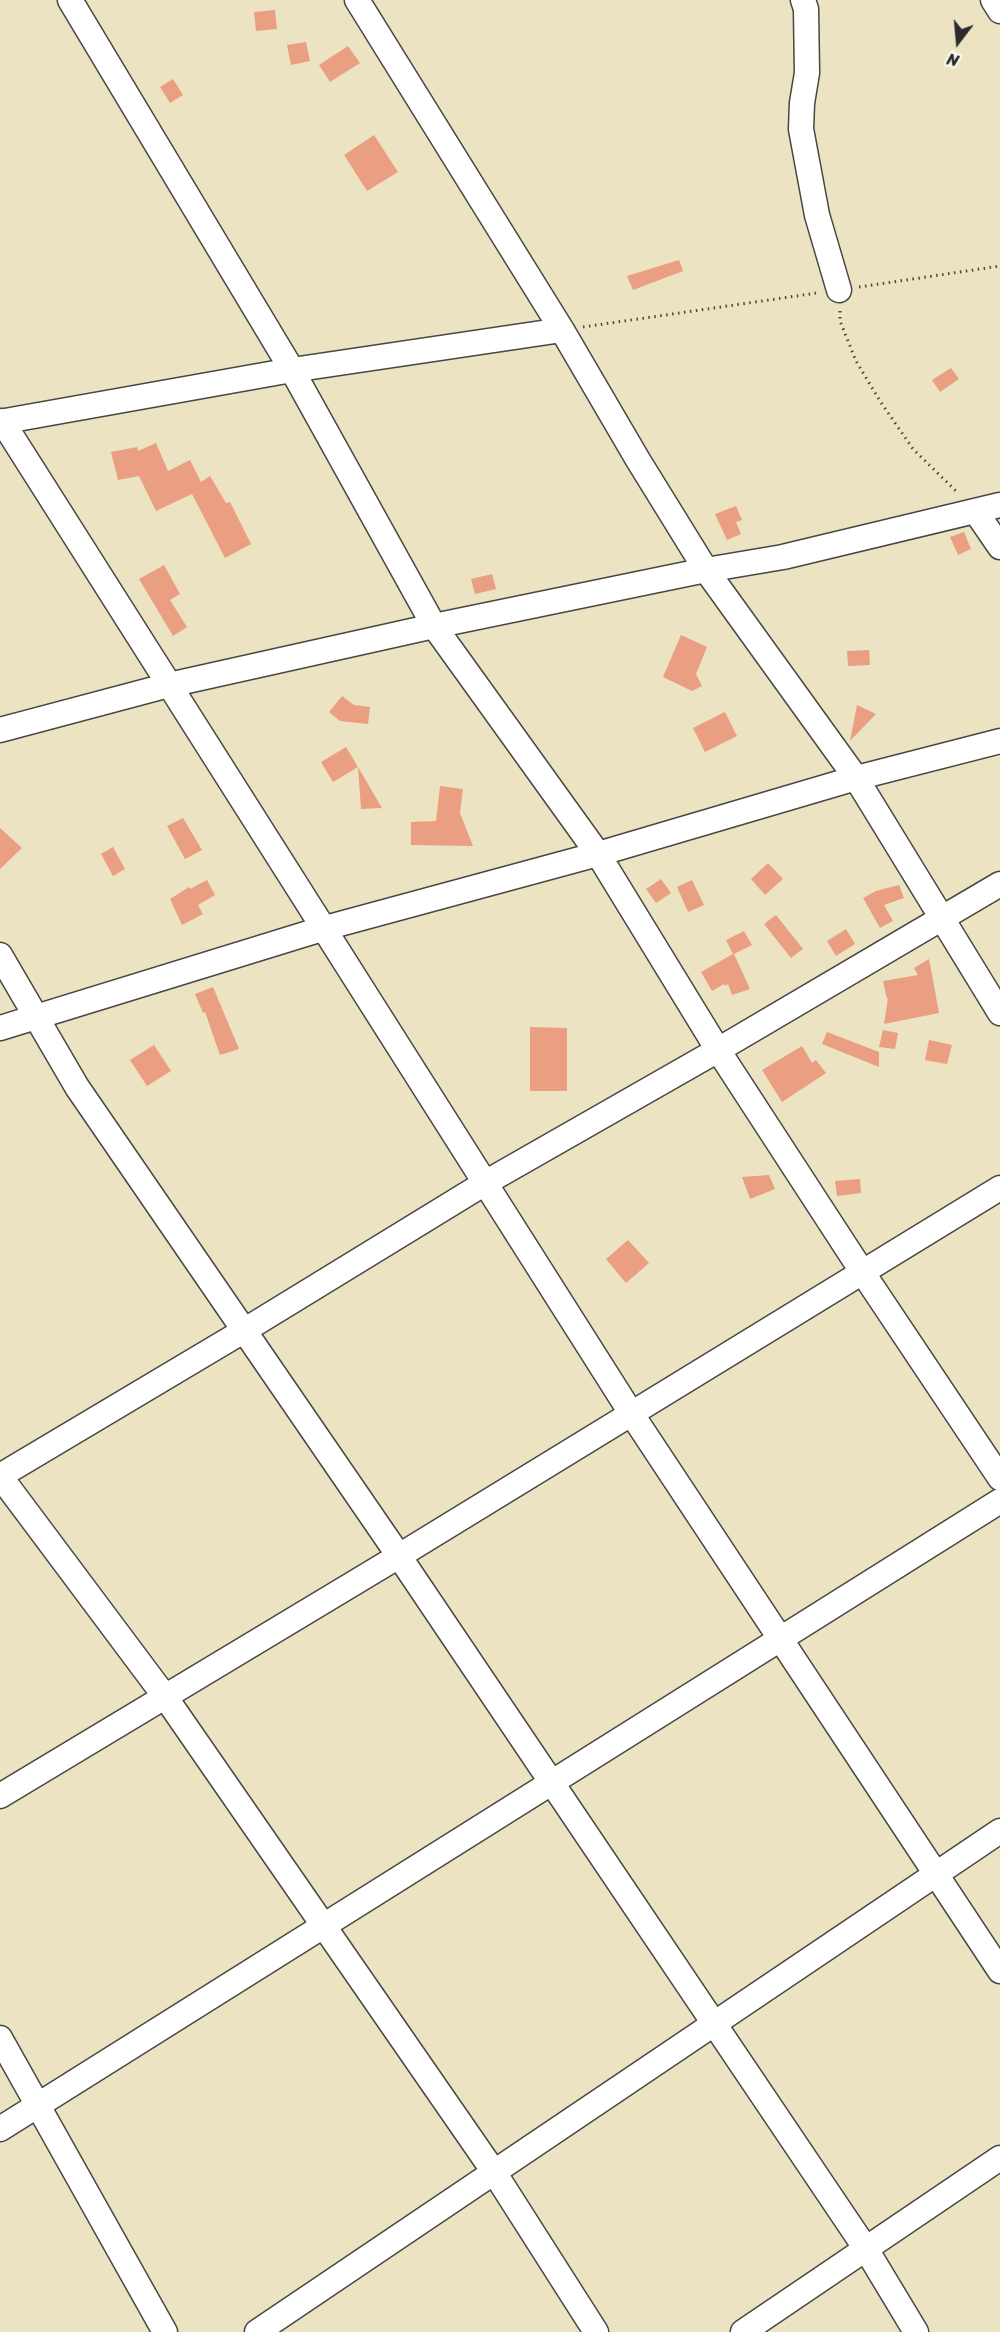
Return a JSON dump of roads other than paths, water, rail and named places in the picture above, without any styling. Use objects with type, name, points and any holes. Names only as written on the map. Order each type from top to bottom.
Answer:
[{"type":"street","points":[[70,0],[292,370],[435,626],[598,854],[718,1050],[1000,1478]]},
{"type":"street","points":[[357,0],[562,330],[706,570],[856,778],[1000,1013]]},
{"type":"street","points":[[803,0],[806,9],[807,74],[802,103],[801,129],[817,215],[839,290]]},
{"type":"street","points":[[993,0],[1000,11]]},
{"type":"street","points":[[562,330],[292,370],[1,421],[631,1413],[1000,1971]]},
{"type":"street","points":[[0,730],[169,685],[435,626],[706,570],[783,557],[1000,505]]},
{"type":"street","points":[[976,512],[1000,547]]},
{"type":"street","points":[[0,1028],[325,928],[598,854],[856,778],[1000,741]]},
{"type":"street","points":[[596,2332],[494,2172],[166,1698],[0,1476],[485,1183],[718,1050],[1000,884]]},
{"type":"street","points":[[0,956],[77,1087],[399,1556],[866,2249],[916,2332]]},
{"type":"street","points":[[0,1796],[166,1698],[1000,1188]]},
{"type":"street","points":[[0,2129],[1000,1501]]},
{"type":"street","points":[[257,2332],[1000,1831]]},
{"type":"street","points":[[0,2038],[165,2332]]},
{"type":"street","points":[[743,2332],[1000,2158]]}]
